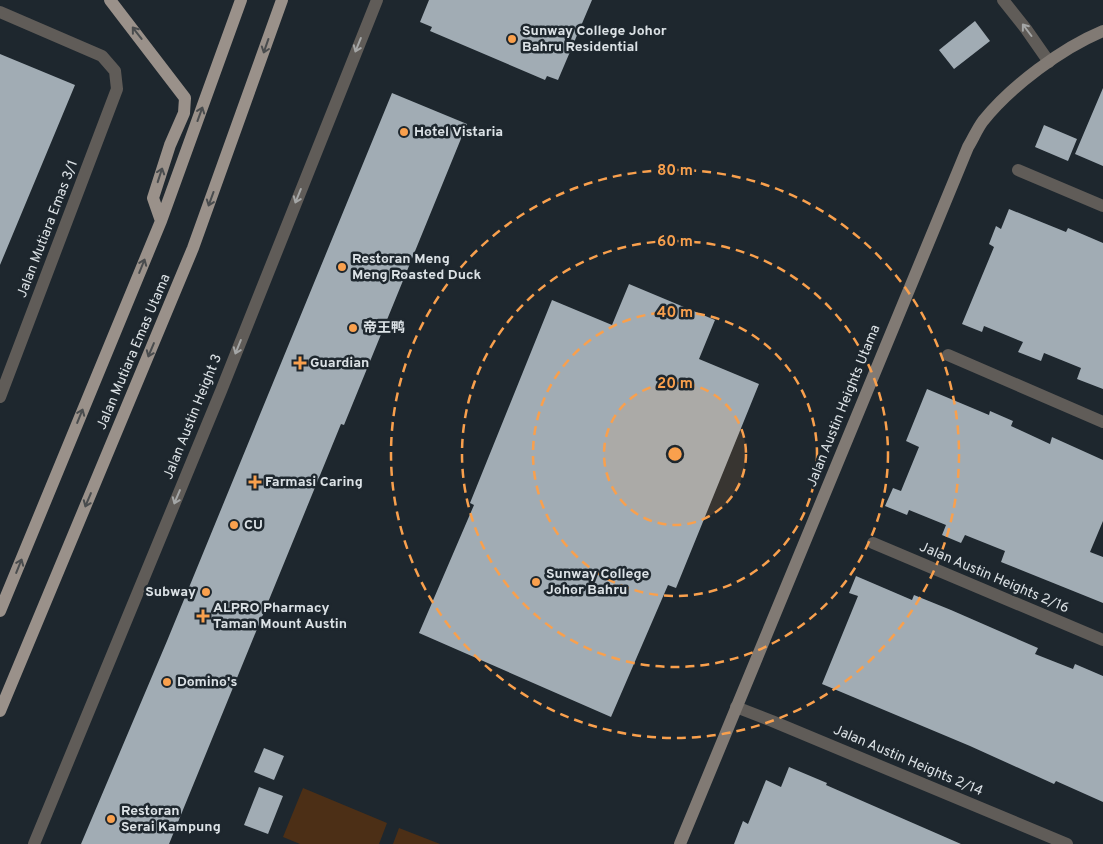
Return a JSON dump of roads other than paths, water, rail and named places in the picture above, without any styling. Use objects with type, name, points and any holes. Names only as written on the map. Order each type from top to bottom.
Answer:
[{"type":"main road","points":[[110,0],[186,98],[184,113],[170,145],[153,198],[161,221]]},
{"type":"main road","name":"Jalan Mutiara Emas Utama","points":[[0,612],[161,221],[241,0]]},
{"type":"main road","name":"Jalan Mutiara Emas Utama","points":[[0,711],[193,248],[282,0]]},
{"type":"street","name":"Jalan Austin Height 3","points":[[34,844],[221,390],[377,0]]},
{"type":"street","points":[[1002,0],[1026,29],[1049,62]]},
{"type":"street","name":"Jalan Mutiara Emas 3/1","points":[[0,12],[102,56],[115,71],[117,89],[0,397]]},
{"type":"street","name":"Jalan Austin Heights Utama","points":[[680,844],[968,148],[982,122],[1026,79],[1049,62],[1103,31]]},
{"type":"street","points":[[1018,170],[1103,206]]},
{"type":"street","points":[[948,355],[1103,422]]},
{"type":"street","name":"Jalan Austin Heights 2/16","points":[[873,543],[1103,640]]},
{"type":"street","name":"Jalan Austin Heights 2/14","points":[[736,707],[1067,844]]},
{"type":"place","name":"Sunway College Johor Bahru Residential","points":[[512,39]]},
{"type":"place","name":"Hotel Vistaria","points":[[404,132]]},
{"type":"place","name":"Restoran Meng Meng Roasted Duck","points":[[342,267]]},
{"type":"place","name":"帝王鸭","points":[[353,328]]},
{"type":"place","name":"Guardian","points":[[300,363]]},
{"type":"place","name":"Farmasi Caring","points":[[255,482]]},
{"type":"place","name":"CU","points":[[234,525]]},
{"type":"place","name":"Sunway College Johor Bahru","points":[[536,582]]},
{"type":"place","name":"Subway","points":[[206,592]]},
{"type":"place","name":"ALPRO Pharmacy Taman Mount Austin","points":[[203,616]]},
{"type":"place","name":"Domino's","points":[[167,682]]},
{"type":"place","name":"Restoran Serai Kampung","points":[[111,819]]}]
